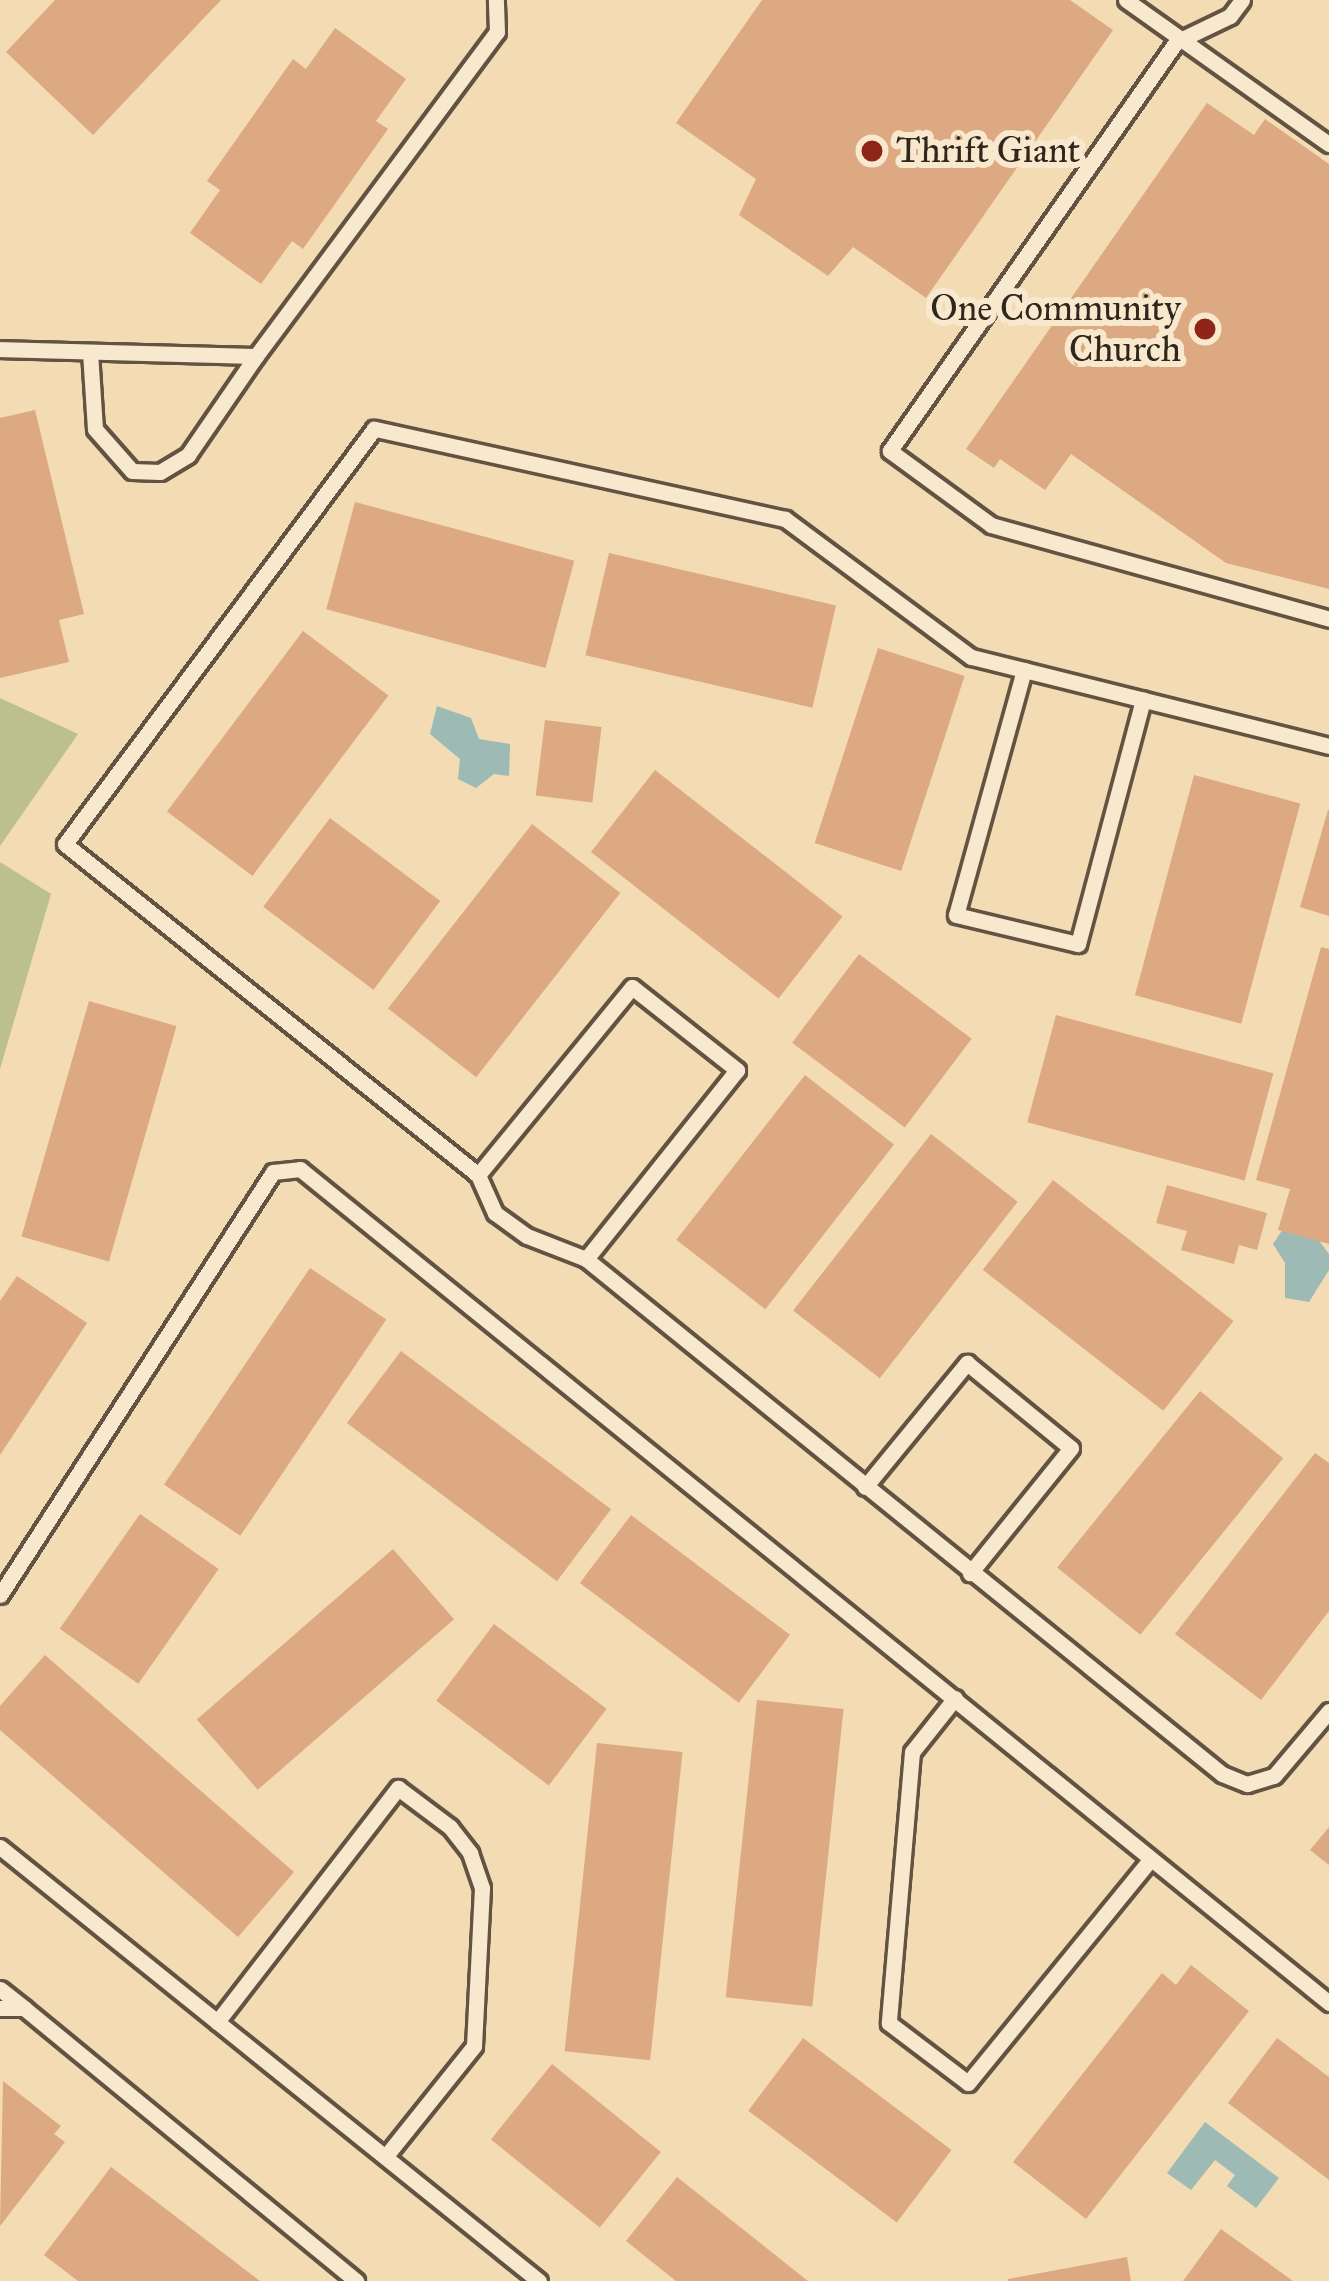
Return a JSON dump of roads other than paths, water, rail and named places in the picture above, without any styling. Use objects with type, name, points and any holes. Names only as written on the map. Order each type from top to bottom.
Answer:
[{"type":"lane","points":[[90,352],[95,429],[132,471],[160,472],[188,455],[497,32],[496,0]]},
{"type":"lane","points":[[1126,0],[1176,42],[1329,144]]},
{"type":"lane","points":[[1242,0],[1230,16],[1176,42],[890,451],[991,525],[1329,619]]},
{"type":"lane","points":[[0,349],[256,356]]},
{"type":"lane","points":[[1329,746],[971,657],[785,519],[374,429],[64,844],[478,1175],[495,1213],[527,1236],[586,1258],[970,1573],[1234,1779],[1274,1776],[1329,1711]]},
{"type":"lane","points":[[1024,670],[956,915],[1078,944],[1143,700]]},
{"type":"lane","points":[[478,1175],[632,987],[737,1070],[586,1258]]},
{"type":"lane","points":[[0,1595],[273,1172],[300,1169],[1329,2003]]},
{"type":"lane","points":[[866,1487],[968,1363],[1070,1448],[970,1573]]},
{"type":"lane","points":[[955,1698],[912,1752],[890,2023],[968,2083],[1150,1859]]},
{"type":"lane","points":[[217,2022],[398,1788],[450,1827],[470,1852],[482,1888],[474,2046],[385,2157]]},
{"type":"lane","points":[[0,1847],[539,2281]]},
{"type":"lane","points":[[0,1989],[356,2281]]},
{"type":"lane","points":[[0,2008],[24,2008]]},
{"type":"water","points":[[437,706],[471,718],[479,739],[510,744],[509,776],[494,774],[476,788],[458,779],[460,759],[430,734]]},
{"type":"water","points":[[1285,1226],[1317,1238],[1329,1254],[1329,1270],[1309,1302],[1285,1298],[1285,1263],[1273,1244]]},
{"type":"water","points":[[1205,2122],[1279,2178],[1256,2208],[1227,2186],[1235,2175],[1215,2160],[1191,2190],[1167,2173]]},
{"type":"place","name":"Thrift Giant","points":[[872,151]]},
{"type":"place","name":"One Community Church","points":[[1205,329]]}]
